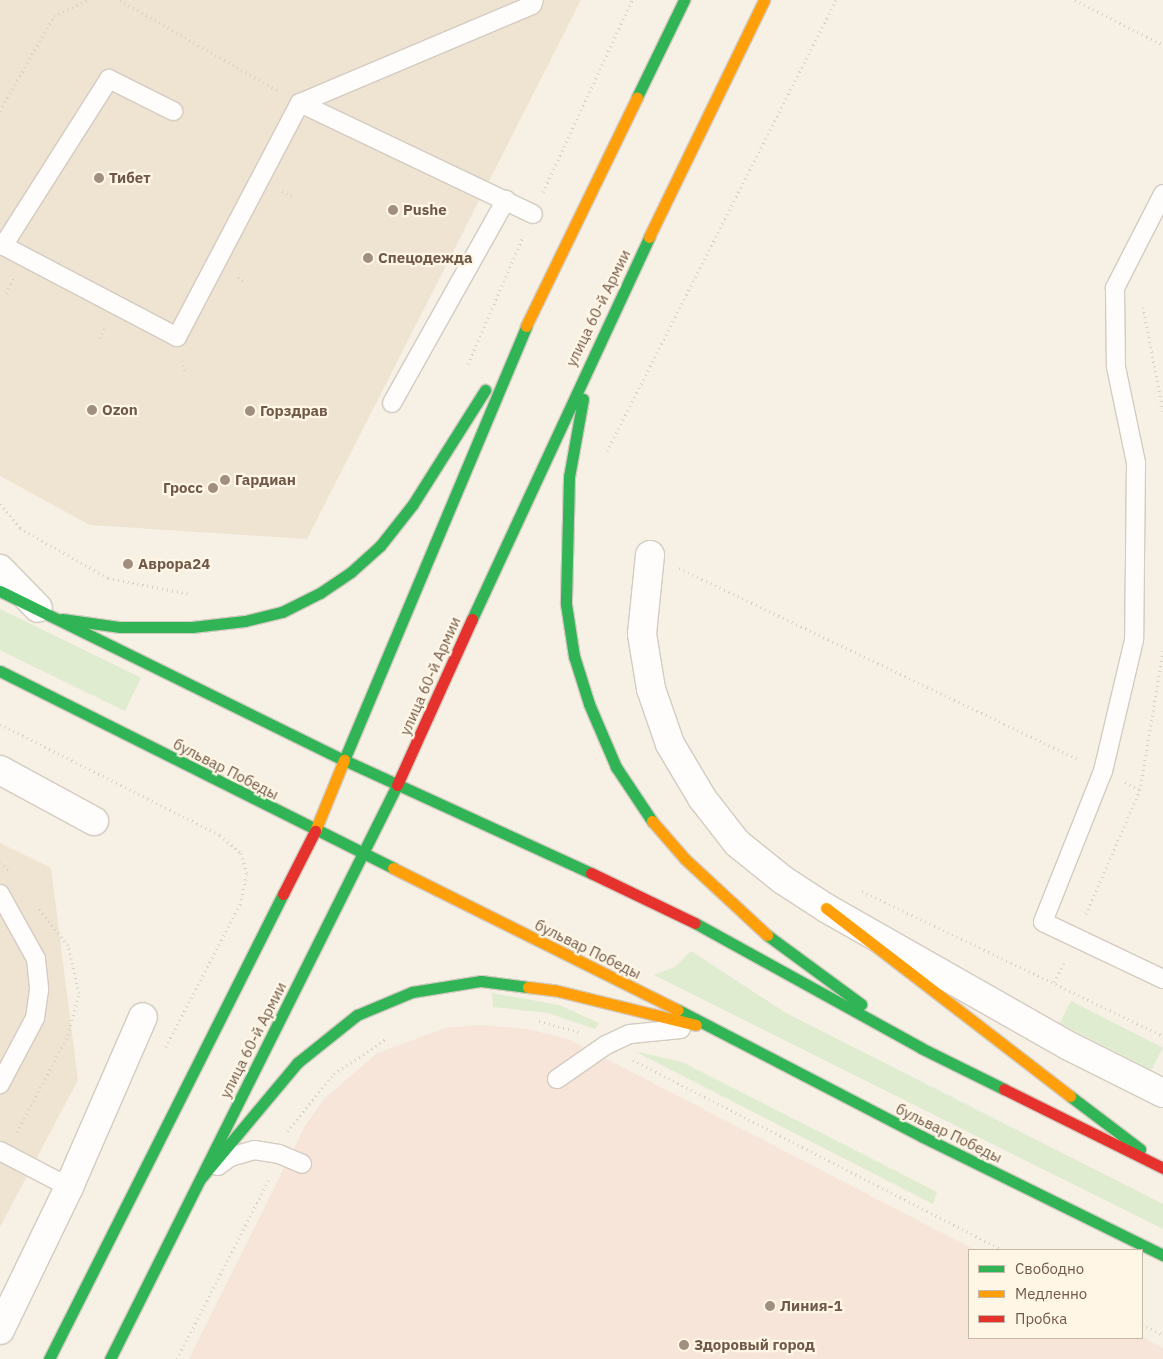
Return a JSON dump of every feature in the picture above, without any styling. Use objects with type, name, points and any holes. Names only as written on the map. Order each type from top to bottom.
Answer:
[{"type":"main road","points":[[49,1359],[315,831],[528,320],[684,0]]},
{"type":"main road","name":"улица 60-й Армии","points":[[110,1359],[397,785],[590,359],[764,0]]},
{"type":"main road","points":[[47,614],[120,627],[192,627],[245,621],[282,612],[320,593],[351,572],[380,546],[413,504],[528,320]]},
{"type":"main road","points":[[590,359],[569,477],[566,604],[582,680],[616,767],[648,817],[685,860],[737,908],[772,940],[921,1048]]},
{"type":"main road","points":[[0,591],[344,760],[669,909],[921,1048],[1163,1167]]},
{"type":"main road","name":"бульвар Победы","points":[[0,671],[315,831],[724,1032],[921,1136],[1163,1255]]},
{"type":"main road","points":[[826,908],[1163,1167]]},
{"type":"main road","points":[[201,1178],[297,1063],[325,1038],[357,1014],[412,992],[481,981],[554,990],[724,1032]]},
{"type":"street","points":[[650,554],[642,634],[651,689],[670,744],[702,798],[737,843],[783,880],[826,908],[1069,1046],[1163,1093]]},
{"type":"street","points":[[0,569],[47,614]]},
{"type":"street","points":[[0,770],[94,821]]},
{"type":"street","points":[[0,1330],[69,1187],[143,1017]]},
{"type":"lane","points":[[174,111],[109,79],[2,245],[177,338],[300,103],[532,5],[534,0]]},
{"type":"lane","points":[[300,103],[533,214]]},
{"type":"lane","points":[[1163,194],[1115,288],[1116,367],[1136,463],[1134,640],[1103,771],[1043,922],[1163,979]]},
{"type":"lane","points":[[392,403],[506,200]]},
{"type":"lane","points":[[0,894],[36,959],[39,990],[35,1018],[0,1084]]},
{"type":"lane","points":[[557,1079],[606,1045],[630,1034],[668,1028],[724,1032]]},
{"type":"lane","points":[[201,1178],[230,1157],[254,1150],[279,1154],[302,1164]]},
{"type":"lane","points":[[0,1151],[69,1187]]},
{"type":"path","points":[[0,111],[54,16],[87,0]]},
{"type":"path","points":[[120,0],[300,103]]},
{"type":"path","points":[[466,369],[533,214],[632,0]]},
{"type":"path","points":[[603,459],[836,0]]},
{"type":"path","points":[[1075,0],[1163,45]]},
{"type":"path","points":[[1141,298],[1163,411]]},
{"type":"path","points":[[0,504],[20,528],[108,578],[199,595]]},
{"type":"path","points":[[675,575],[676,566],[1140,790]]},
{"type":"path","points":[[1054,982],[1076,938],[1140,790],[1163,651]]},
{"type":"path","points":[[0,724],[220,835],[241,853],[247,874],[240,904],[163,1053]]},
{"type":"path","points":[[858,889],[1163,1036]]},
{"type":"path","points":[[537,1021],[569,1028],[606,1045],[1000,1249]]},
{"type":"path","points":[[177,1359],[264,1191],[290,1125],[334,1074],[360,1053],[390,1036]]},
{"type":"path","points":[[1143,1325],[1163,1335]]},
{"type":"shaded area","points":[[0,0],[581,0],[307,539],[90,525],[0,476]]},
{"type":"shaded area","points":[[0,843],[51,868],[78,1080],[0,1227]]},
{"type":"shaded area","points":[[480,1025],[527,1029],[568,1039],[973,1249],[968,1249],[968,1339],[1143,1338],[1163,1348],[1163,1359],[189,1359],[305,1126],[324,1099],[376,1054],[445,1028]]},
{"type":"green space","points":[[0,609],[141,678],[125,711],[0,650]]},
{"type":"green space","points":[[691,951],[786,1013],[1163,1204],[1163,1229],[654,975],[675,967]]},
{"type":"green space","points":[[492,993],[559,1005],[599,1023],[595,1029],[548,1013],[493,1007]]},
{"type":"green space","points":[[1071,1001],[1163,1048],[1151,1070],[1060,1023]]},
{"type":"green space","points":[[634,1051],[682,1062],[937,1192],[933,1204]]},
{"type":"traffic: fast","points":[[637,97],[684,0]]},
{"type":"traffic: fast","points":[[472,619],[649,237]]},
{"type":"traffic: fast","points":[[344,760],[526,326]]},
{"type":"traffic: fast","points":[[62,619],[120,627],[192,627],[245,621],[282,612],[320,593],[351,572],[380,546],[413,504],[485,390]]},
{"type":"traffic: fast","points":[[583,399],[569,477],[566,604],[574,656],[589,704],[616,767],[652,821]]},
{"type":"traffic: fast","points":[[0,591],[344,760],[591,873]]},
{"type":"traffic: fast","points":[[0,671],[393,868]]},
{"type":"traffic: fast","points":[[363,853],[397,785]]},
{"type":"traffic: fast","points":[[110,1359],[363,853]]},
{"type":"traffic: fast","points":[[49,1359],[283,894]]},
{"type":"traffic: fast","points":[[695,923],[921,1048],[1004,1089]]},
{"type":"traffic: fast","points":[[767,935],[861,1004]]},
{"type":"traffic: fast","points":[[201,1178],[297,1063],[357,1015],[412,992],[481,981],[528,987]]},
{"type":"traffic: fast","points":[[678,1010],[921,1136],[1163,1255]]},
{"type":"traffic: fast","points":[[1070,1096],[1140,1149]]},
{"type":"traffic: slow","points":[[649,237],[764,0]]},
{"type":"traffic: slow","points":[[526,326],[637,97]]},
{"type":"traffic: slow","points":[[315,831],[344,760]]},
{"type":"traffic: slow","points":[[652,821],[685,859],[767,935]]},
{"type":"traffic: slow","points":[[393,868],[678,1010]]},
{"type":"traffic: slow","points":[[826,908],[1070,1096]]},
{"type":"traffic: slow","points":[[528,987],[554,990],[696,1025]]},
{"type":"traffic: jam","points":[[397,785],[472,619]]},
{"type":"traffic: jam","points":[[283,894],[315,831]]},
{"type":"traffic: jam","points":[[591,873],[695,923]]},
{"type":"traffic: jam","points":[[1004,1089],[1163,1168]]},
{"type":"place","name":"Тибет","points":[[99,178]]},
{"type":"place","name":"Pushe","points":[[393,210]]},
{"type":"place","name":"Спецодежда","points":[[368,258]]},
{"type":"place","name":"Ozon","points":[[92,410]]},
{"type":"place","name":"Горздрав","points":[[250,411]]},
{"type":"place","name":"Гардиан","points":[[225,480]]},
{"type":"place","name":"Гросс","points":[[213,488]]},
{"type":"place","name":"Аврора24","points":[[128,564]]},
{"type":"place","name":"Линия-1","points":[[770,1306]]},
{"type":"place","name":"Здоровый город","points":[[684,1345]]}]
